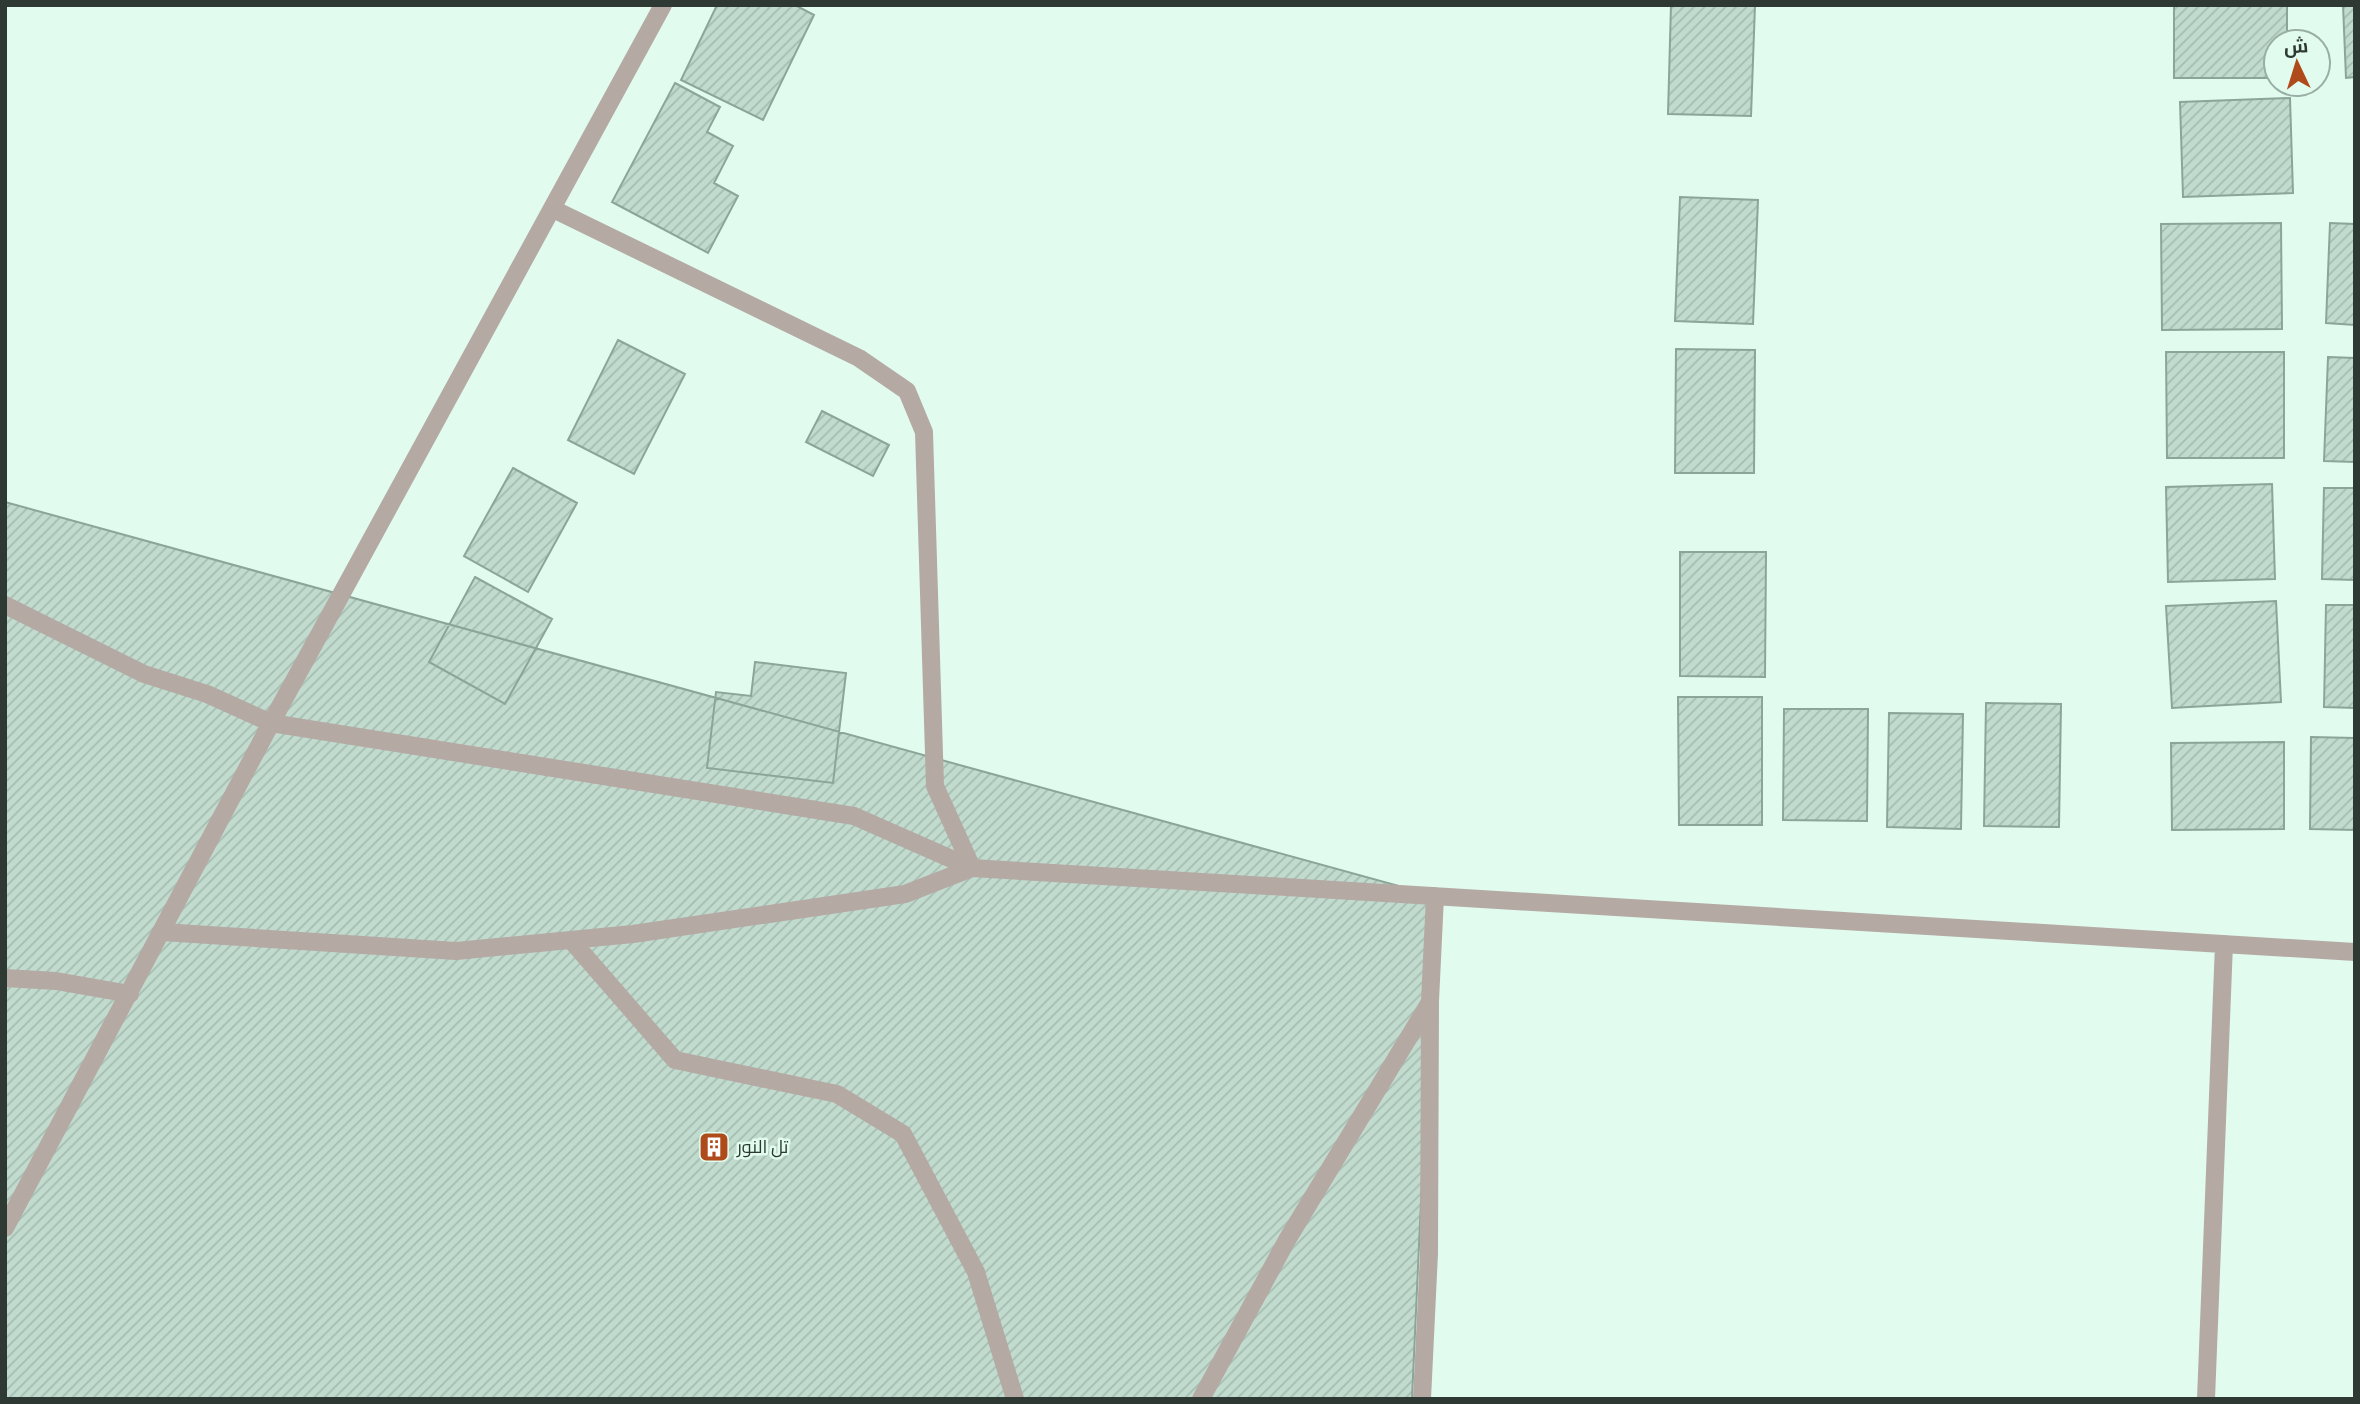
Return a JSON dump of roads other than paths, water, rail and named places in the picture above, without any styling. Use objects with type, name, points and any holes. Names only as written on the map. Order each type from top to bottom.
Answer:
[{"type":"street","points":[[5,1228],[271,723],[663,5]]},
{"type":"street","points":[[553,209],[859,358],[907,391],[924,432],[935,786],[972,868]]},
{"type":"street","points":[[5,606],[144,674],[206,694],[271,723],[854,816],[972,868],[2355,952]]},
{"type":"street","points":[[162,932],[456,951],[633,934],[905,894],[972,868]]},
{"type":"street","points":[[1422,1399],[1430,1254],[1430,1002],[1435,896]]},
{"type":"street","points":[[571,940],[675,1060],[837,1094],[904,1134],[976,1272],[1014,1399]]},
{"type":"street","points":[[2206,1399],[2224,944]]},
{"type":"street","points":[[5,978],[56,981],[130,994]]},
{"type":"street","points":[[1200,1399],[1287,1240],[1430,1002]]},
{"type":"place","name":"تل النور","points":[[714,1147]]}]
